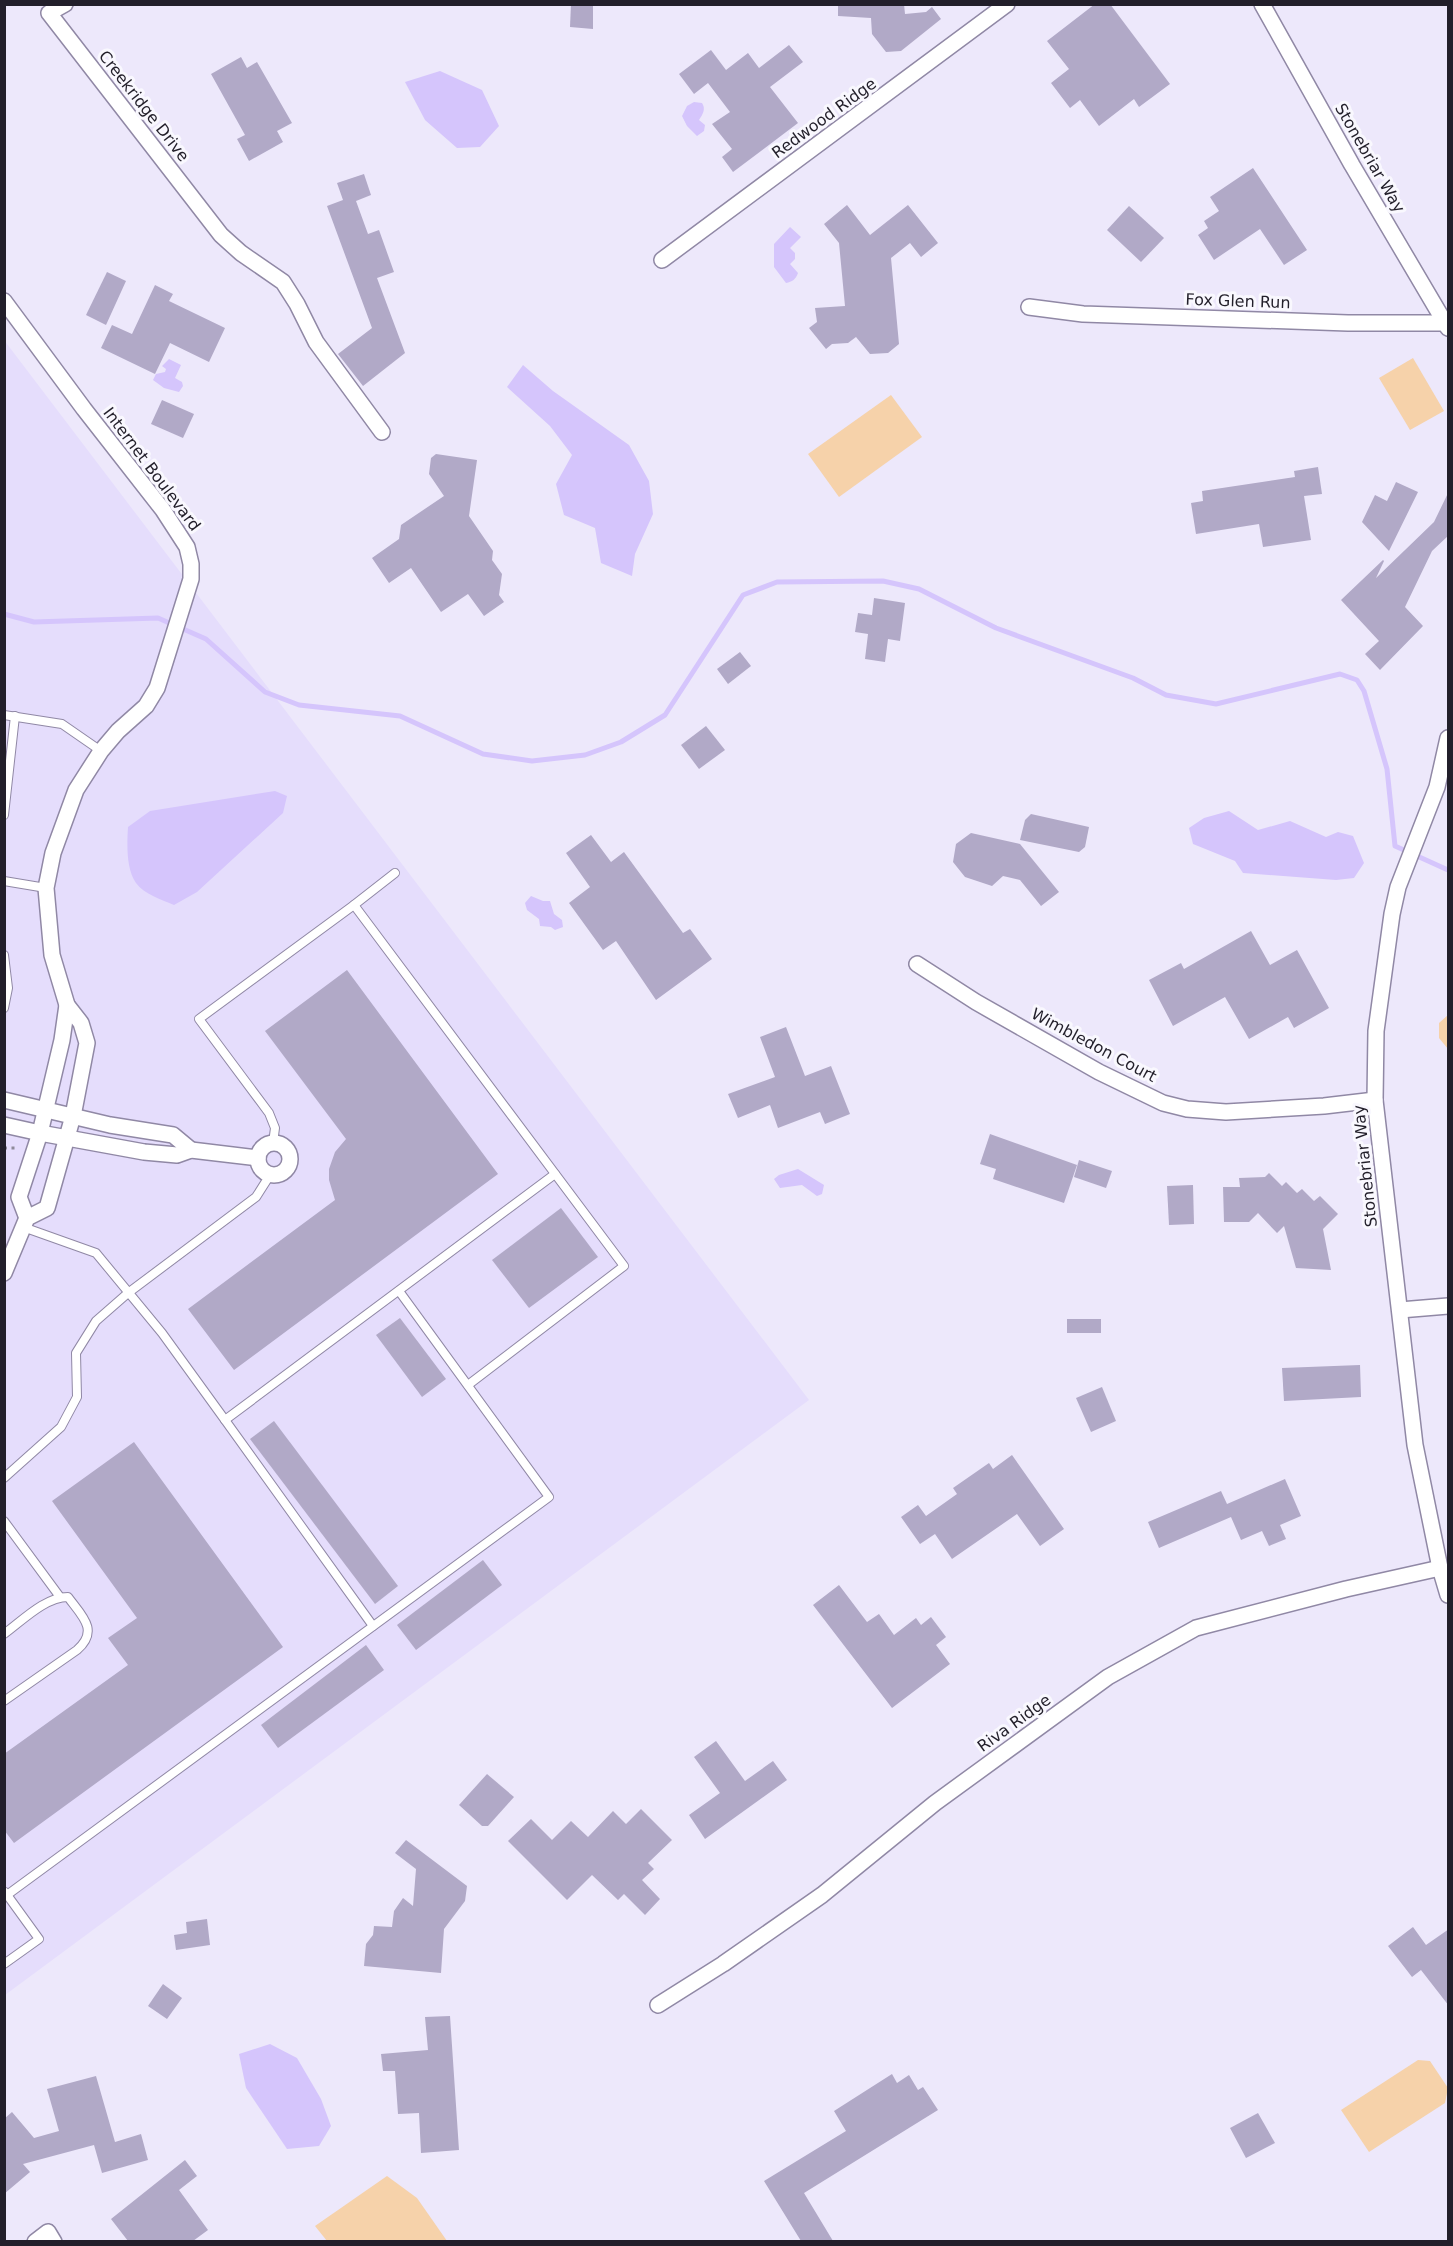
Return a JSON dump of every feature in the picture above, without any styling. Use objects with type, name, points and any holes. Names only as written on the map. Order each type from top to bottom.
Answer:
[{"type":"street","name":"Creekridge Drive","points":[[65,4],[49,13],[221,235],[241,253],[283,282],[316,342],[382,432]]},
{"type":"street","name":"Redwood Ridge","points":[[662,260],[1008,4]]},
{"type":"street","name":"Stonebriar Way","points":[[1262,4],[1352,165],[1447,325]]},
{"type":"street","name":"Internet Boulevard","points":[[4,301],[163,510],[187,547],[191,579],[166,666],[157,688],[146,706],[118,731],[101,751],[76,790],[53,852],[46,888],[52,955],[67,1005],[81,1023],[87,1043],[73,1116],[47,1208],[25,1222],[4,1273]]},
{"type":"street","name":"Fox Glen Run","points":[[1029,307],[1083,314],[1447,325]]},
{"type":"street","name":"Stonebriar Way","points":[[1449,738],[1437,787],[1398,887],[1392,914],[1376,1031],[1375,1100],[1416,1445],[1440,1569],[1449,1595]]},
{"type":"street","name":"Wimbledon Court","points":[[917,964],[976,1002],[1099,1072],[1163,1103],[1226,1112],[1324,1106],[1375,1100]]},
{"type":"street","name":"Internet Boulevard","points":[[25,1222],[19,1197],[40,1133],[62,1040],[67,1005]]},
{"type":"street","points":[[4,1100],[110,1125],[173,1135],[190,1150]]},
{"type":"street","points":[[4,1125],[144,1152],[177,1155],[190,1150],[258,1158]]},
{"type":"street","points":[[273,1143],[288,1151],[290,1162],[285,1171],[270,1175],[261,1168],[258,1158],[262,1148],[273,1143]]},
{"type":"street","points":[[1400,1310],[1449,1306]]},
{"type":"street","name":"Riva Ridge","points":[[658,2005],[723,1964],[822,1895],[935,1803],[1108,1677],[1196,1628],[1346,1589],[1440,1569]]},
{"type":"street","points":[[35,2241],[51,2236]]},
{"type":"lane","points":[[4,715],[62,724],[101,751]]},
{"type":"lane","points":[[4,815],[15,716]]},
{"type":"lane","points":[[273,1143],[275,1128],[268,1113],[199,1019],[395,873]]},
{"type":"lane","points":[[4,881],[46,888]]},
{"type":"lane","points":[[354,905],[624,1266],[468,1385]]},
{"type":"lane","points":[[4,955],[8,988],[4,1008]]},
{"type":"lane","points":[[225,1420],[555,1174]]},
{"type":"lane","points":[[4,1478],[61,1428],[77,1397],[76,1353],[96,1321],[128,1293],[256,1197],[270,1175]]},
{"type":"lane","points":[[25,1222],[96,1253],[162,1333],[373,1626]]},
{"type":"lane","points":[[4,1964],[39,1939],[6,1893],[549,1497],[399,1291]]},
{"type":"lane","points":[[4,1521],[60,1597]]},
{"type":"lane","points":[[4,1634],[45,1604],[60,1597],[68,1597],[87,1623],[86,1642],[4,1701]]},
{"type":"shaded area","points":[[440,71],[482,90],[499,126],[480,147],[457,148],[425,120],[405,82]]},
{"type":"shaded area","points":[[694,102],[702,103],[704,107],[699,120],[705,125],[704,131],[697,136],[687,126],[682,116],[687,106]]},
{"type":"shaded area","points":[[790,227],[801,237],[790,248],[795,253],[795,259],[790,264],[798,273],[794,280],[786,283],[774,267],[774,244]]},
{"type":"shaded area","points":[[4,340],[809,1400],[5,1995],[4,1995]]},
{"type":"shaded area","points":[[1413,358],[1444,411],[1410,430],[1379,378]]},
{"type":"shaded area","points":[[169,359],[181,365],[175,378],[182,382],[183,386],[179,392],[164,388],[153,380],[156,374],[165,372],[166,369],[162,366]]},
{"type":"shaded area","points":[[523,365],[553,391],[629,445],[649,481],[653,514],[635,554],[632,576],[601,563],[595,528],[564,515],[556,484],[572,455],[550,426],[507,387]]},
{"type":"shaded area","points":[[891,395],[922,437],[839,497],[808,454]]},
{"type":"shaded area","points":[[275,791],[287,796],[283,813],[197,892],[174,905],[148,893],[136,883],[129,864],[128,827],[150,811]]},
{"type":"shaded area","points":[[1229,811],[1258,830],[1290,821],[1326,837],[1338,832],[1353,836],[1364,863],[1354,878],[1336,880],[1243,873],[1235,861],[1193,844],[1189,828],[1204,818]]},
{"type":"shaded area","points":[[531,896],[550,901],[554,914],[562,920],[563,927],[555,930],[551,927],[540,926],[539,919],[527,910],[525,903]]},
{"type":"shaded area","points":[[1448,1015],[1448,1049],[1439,1038],[1439,1023]]},
{"type":"shaded area","points":[[798,1169],[824,1185],[822,1194],[817,1196],[802,1185],[780,1188],[774,1179]]},
{"type":"shaded area","points":[[270,2044],[297,2058],[321,2099],[331,2126],[319,2146],[287,2149],[246,2088],[239,2054]]},
{"type":"shaded area","points":[[1418,2060],[1430,2061],[1448,2088],[1445,2103],[1369,2152],[1341,2110]]},
{"type":"shaded area","points":[[387,2176],[417,2198],[447,2241],[327,2241],[315,2226]]},
{"type":"building","points":[[571,4],[593,4],[593,29],[570,27]]},
{"type":"building","points":[[838,4],[904,4],[905,14],[926,12],[932,7],[941,19],[901,51],[886,52],[872,34],[871,18],[838,16]]},
{"type":"building","points":[[1095,4],[1110,4],[1170,84],[1139,107],[1134,99],[1099,126],[1080,100],[1070,108],[1051,83],[1069,69],[1047,41]]},
{"type":"building","points":[[789,45],[803,62],[770,87],[798,123],[733,172],[722,157],[732,149],[712,124],[730,112],[708,83],[694,94],[679,74],[711,50],[726,70],[748,53],[759,68]]},
{"type":"building","points":[[241,57],[247,68],[257,62],[292,123],[277,131],[283,142],[249,161],[237,139],[245,135],[211,74]]},
{"type":"building","points":[[1253,168],[1307,250],[1284,265],[1260,229],[1214,260],[1198,235],[1208,228],[1204,221],[1219,211],[1210,197]]},
{"type":"building","points":[[364,174],[371,195],[356,201],[368,234],[379,230],[394,272],[377,278],[405,353],[363,386],[338,354],[372,328],[327,206],[343,200],[337,183]]},
{"type":"building","points":[[847,205],[870,235],[908,205],[938,243],[921,257],[910,243],[891,258],[899,344],[888,353],[870,354],[856,337],[848,343],[832,344],[826,349],[809,328],[817,322],[815,308],[845,306],[839,243],[824,224]]},
{"type":"building","points":[[1129,206],[1164,238],[1141,262],[1107,230]]},
{"type":"building","points":[[107,272],[126,281],[106,325],[86,315]]},
{"type":"building","points":[[155,285],[173,294],[169,301],[225,328],[209,362],[170,343],[155,374],[101,348],[112,325],[132,334]]},
{"type":"building","points":[[162,400],[194,414],[183,438],[151,424]]},
{"type":"building","points":[[436,454],[477,460],[469,516],[493,551],[492,560],[502,574],[499,595],[504,602],[484,616],[468,594],[441,612],[411,568],[389,583],[372,558],[399,539],[401,525],[444,496],[429,474],[431,458]]},
{"type":"building","points":[[1318,467],[1322,494],[1304,496],[1311,540],[1263,547],[1259,524],[1196,534],[1191,503],[1203,501],[1202,491],[1295,477],[1294,471]]},
{"type":"building","points":[[1396,482],[1418,492],[1389,551],[1362,522],[1375,495],[1387,501]]},
{"type":"building","points":[[1449,491],[1449,535],[1432,551],[1405,607],[1423,626],[1380,670],[1365,654],[1379,641],[1341,600],[1383,560],[1376,578],[1434,522]]},
{"type":"building","points":[[874,598],[905,603],[900,641],[888,639],[885,662],[865,659],[868,634],[855,632],[858,613],[872,615]]},
{"type":"building","points":[[740,652],[751,666],[728,684],[717,669]]},
{"type":"building","points":[[706,726],[725,750],[699,769],[681,745]]},
{"type":"building","points":[[1031,814],[1089,827],[1085,847],[1079,852],[1020,840],[1025,820]]},
{"type":"building","points":[[971,833],[1020,844],[1059,892],[1041,906],[1020,880],[1003,876],[992,886],[965,877],[953,862],[956,844]]},
{"type":"building","points":[[591,835],[611,862],[624,852],[683,933],[690,929],[712,959],[656,1000],[616,941],[603,950],[569,903],[590,887],[566,853]]},
{"type":"building","points":[[1251,931],[1270,965],[1297,950],[1329,1008],[1294,1028],[1288,1017],[1249,1039],[1225,997],[1173,1026],[1149,980],[1181,963],[1184,969]]},
{"type":"building","points":[[347,970],[498,1174],[234,1370],[188,1309],[335,1200],[329,1180],[329,1169],[335,1152],[346,1139],[265,1031]]},
{"type":"building","points":[[786,1027],[805,1076],[831,1066],[850,1114],[825,1124],[820,1112],[778,1128],[770,1105],[738,1118],[728,1094],[775,1077],[760,1037]]},
{"type":"building","points":[[990,1134],[1077,1165],[1064,1203],[993,1179],[996,1169],[980,1164]]},
{"type":"building","points":[[1079,1160],[1112,1171],[1106,1188],[1074,1177]]},
{"type":"building","points":[[1269,1173],[1282,1186],[1286,1182],[1297,1193],[1302,1189],[1314,1201],[1320,1196],[1338,1214],[1323,1229],[1331,1270],[1296,1268],[1284,1226],[1277,1233],[1258,1213],[1249,1222],[1224,1222],[1223,1187],[1240,1187],[1239,1178],[1265,1177]]},
{"type":"building","points":[[1193,1185],[1194,1224],[1169,1225],[1167,1186]]},
{"type":"building","points":[[561,1208],[598,1257],[529,1308],[492,1260]]},
{"type":"building","points":[[400,1318],[446,1379],[422,1397],[376,1335]]},
{"type":"building","points":[[1067,1319],[1101,1319],[1101,1333],[1067,1333]]},
{"type":"building","points":[[1360,1365],[1361,1397],[1284,1401],[1282,1368]]},
{"type":"building","points":[[1102,1387],[1116,1421],[1091,1432],[1076,1398]]},
{"type":"building","points":[[274,1421],[398,1586],[375,1604],[250,1439]]},
{"type":"building","points":[[134,1442],[283,1647],[14,1843],[4,1830],[4,1754],[128,1665],[108,1638],[137,1618],[52,1501]]},
{"type":"building","points":[[1012,1455],[1064,1529],[1040,1546],[1017,1514],[952,1559],[935,1534],[920,1544],[901,1517],[918,1505],[926,1516],[957,1494],[953,1488],[989,1463],[993,1469]]},
{"type":"building","points":[[1285,1479],[1301,1516],[1280,1525],[1286,1539],[1269,1546],[1262,1531],[1241,1540],[1231,1517],[1159,1548],[1148,1522],[1221,1491],[1227,1504]]},
{"type":"building","points":[[483,1560],[502,1585],[416,1650],[397,1625]]},
{"type":"building","points":[[839,1585],[867,1622],[879,1614],[894,1635],[916,1618],[921,1625],[931,1617],[946,1637],[936,1645],[950,1664],[892,1708],[813,1605]]},
{"type":"building","points":[[366,1645],[384,1670],[278,1748],[261,1725]]},
{"type":"building","points":[[716,1741],[745,1781],[773,1761],[787,1780],[705,1839],[689,1815],[720,1793],[694,1757]]},
{"type":"building","points":[[487,1774],[514,1797],[488,1826],[482,1826],[459,1805]]},
{"type":"building","points":[[641,1809],[672,1840],[648,1863],[654,1869],[642,1880],[660,1899],[645,1915],[624,1894],[618,1900],[592,1875],[567,1900],[508,1841],[531,1819],[552,1840],[571,1821],[588,1837],[613,1811],[626,1824]]},
{"type":"building","points":[[406,1840],[467,1886],[465,1901],[444,1929],[441,1973],[364,1966],[366,1944],[373,1935],[374,1926],[392,1927],[394,1911],[403,1898],[413,1906],[416,1869],[395,1853]]},
{"type":"building","points":[[207,1919],[210,1945],[176,1950],[174,1935],[187,1933],[186,1922]]},
{"type":"building","points":[[1413,1927],[1426,1945],[1449,1929],[1449,2006],[1421,1970],[1412,1977],[1388,1946]]},
{"type":"building","points":[[163,1984],[182,1998],[167,2019],[148,2006]]},
{"type":"building","points":[[450,2016],[459,2150],[421,2153],[419,2113],[398,2114],[395,2071],[383,2071],[381,2054],[428,2050],[425,2017]]},
{"type":"building","points":[[892,2074],[897,2083],[909,2075],[918,2090],[923,2087],[938,2110],[804,2193],[833,2241],[801,2241],[764,2181],[846,2131],[834,2111]]},
{"type":"building","points":[[96,2076],[115,2142],[141,2134],[148,2160],[102,2173],[94,2145],[23,2164],[30,2172],[4,2194],[4,2119],[12,2112],[34,2138],[59,2131],[47,2089]]},
{"type":"building","points":[[1258,2113],[1275,2143],[1246,2158],[1230,2128]]},
{"type":"building","points":[[185,2160],[197,2176],[179,2190],[208,2230],[193,2241],[128,2241],[111,2219]]},
{"type":"waterway","points":[[4,614],[34,622],[158,618],[206,639],[265,692],[299,705],[400,716],[483,754],[532,761],[585,755],[621,742],[665,715],[743,595],[777,582],[883,581],[919,589],[996,628],[1133,678],[1166,695],[1216,704],[1340,674],[1357,680],[1364,691],[1387,769],[1395,846],[1448,870]]}]
